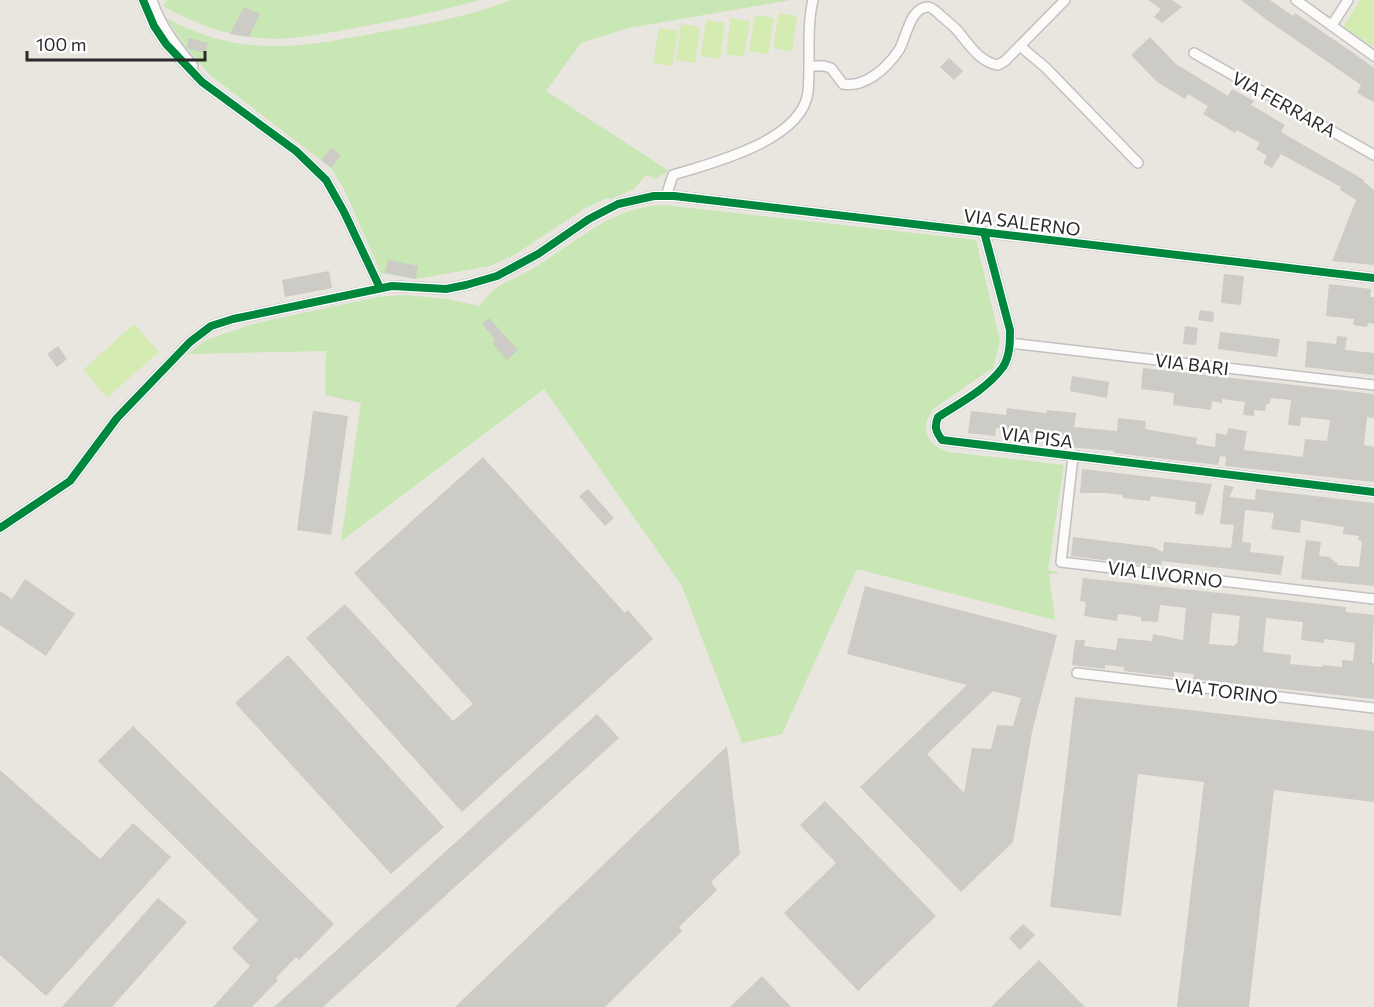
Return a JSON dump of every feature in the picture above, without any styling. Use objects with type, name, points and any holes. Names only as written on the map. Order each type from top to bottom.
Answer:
[{"type":"street","points":[[143,0],[154,26],[179,60],[202,82],[296,151],[326,180],[380,288]]},
{"type":"street","points":[[152,0],[161,21],[186,58],[205,79],[236,106]]},
{"type":"street","points":[[666,196],[673,175],[734,155],[776,135],[788,126],[800,111],[808,94],[813,0]]},
{"type":"street","points":[[809,66],[831,68],[843,84],[852,86],[861,84],[872,78],[890,61],[899,49],[914,16],[920,10],[929,8],[936,11],[955,28],[973,50],[991,64],[998,65],[1005,61],[1065,0]]},
{"type":"street","points":[[1296,0],[1374,56]]},
{"type":"street","points":[[1332,25],[1348,0]]},
{"type":"street","points":[[1020,46],[1046,68],[1137,163]]},
{"type":"street","name":"VIA FERRARA","points":[[1194,53],[1374,155]]},
{"type":"street","name":"VIA SALERNO","points":[[0,528],[70,481],[117,418],[200,333],[212,326],[234,319],[380,288],[392,286],[446,289],[497,276],[538,254],[589,219],[618,204],[636,199],[666,196],[1374,278]]},
{"type":"street","points":[[984,232],[1010,330],[1011,343]]},
{"type":"street","name":"VIA BARI","points":[[1011,343],[1374,385]]},
{"type":"street","name":"VIA PISA","points":[[1011,343],[1004,366],[981,388],[938,417],[935,424],[936,432],[942,440],[1374,492]]},
{"type":"street","name":"VIA LIVORNO","points":[[1073,457],[1060,562],[1374,599]]},
{"type":"street","name":"VIA TORINO","points":[[1077,673],[1374,708]]},
{"type":"green space","points":[[168,0],[480,0],[365,26],[274,39],[226,33],[204,26],[163,6]]},
{"type":"green space","points":[[511,0],[791,0],[628,28],[581,43],[546,91],[669,171],[655,179],[646,175],[634,189],[611,199],[606,198],[584,209],[514,255],[490,266],[416,279],[381,273],[344,189],[331,168],[210,75],[186,47],[166,18],[194,31],[222,40],[248,45],[301,45],[433,22],[480,11]]},
{"type":"green space","points":[[1360,0],[1374,0],[1373,46],[1343,27]]},
{"type":"green space","points":[[779,13],[797,16],[792,52],[773,48]]},
{"type":"green space","points":[[755,15],[774,18],[768,54],[749,51]]},
{"type":"green space","points":[[731,18],[750,21],[744,57],[726,54]]},
{"type":"green space","points":[[706,20],[725,23],[720,59],[701,56]]},
{"type":"green space","points":[[681,24],[700,27],[695,63],[676,60]]},
{"type":"green space","points":[[659,28],[678,31],[672,66],[653,63]]},
{"type":"green space","points":[[664,205],[976,240],[1000,341],[993,368],[934,408],[927,422],[927,434],[934,445],[948,452],[1064,465],[1048,570],[1060,573],[1049,574],[1055,620],[857,569],[782,734],[742,743],[682,586],[544,389],[341,541],[361,403],[325,395],[326,351],[188,354],[206,340],[256,323],[378,297],[406,295],[447,299],[479,306],[499,286],[528,271],[610,219],[645,207]]},
{"type":"green space","points":[[134,324],[159,352],[107,397],[83,370]]},
{"type":"building","points":[[1148,0],[1172,0],[1182,7],[1162,23],[1154,17],[1161,9]]},
{"type":"building","points":[[1241,0],[1270,0],[1293,16],[1295,13],[1374,68],[1374,102],[1357,93],[1361,85]]},
{"type":"building","points":[[244,7],[260,14],[249,37],[230,34]]},
{"type":"building","points":[[1150,37],[1176,64],[1228,96],[1232,89],[1254,101],[1251,105],[1285,125],[1281,132],[1364,180],[1374,190],[1374,265],[1332,261],[1356,200],[1340,190],[1341,187],[1281,154],[1272,168],[1263,163],[1267,156],[1256,149],[1260,143],[1237,130],[1235,133],[1203,114],[1208,106],[1188,94],[1185,99],[1157,82],[1131,55]]},
{"type":"building","points":[[188,38],[208,43],[205,53],[187,48]]},
{"type":"building","points":[[949,58],[963,71],[954,80],[940,67]]},
{"type":"building","points":[[332,148],[341,156],[331,168],[321,160]]},
{"type":"building","points":[[388,260],[418,266],[416,279],[385,273]]},
{"type":"building","points":[[329,271],[332,288],[285,297],[282,280]]},
{"type":"building","points":[[1224,274],[1244,276],[1241,305],[1221,303]]},
{"type":"building","points":[[1329,284],[1371,289],[1370,297],[1374,297],[1374,324],[1368,323],[1367,327],[1353,325],[1354,319],[1326,316]]},
{"type":"building","points":[[1200,310],[1214,312],[1213,322],[1198,320]]},
{"type":"building","points":[[489,318],[518,350],[507,360],[492,343],[495,339],[482,324]]},
{"type":"building","points":[[1185,326],[1198,328],[1196,345],[1183,344]]},
{"type":"building","points":[[1220,332],[1280,339],[1277,357],[1218,349]]},
{"type":"building","points":[[1337,336],[1347,337],[1345,350],[1374,353],[1374,375],[1305,367],[1307,341],[1336,344]]},
{"type":"building","points":[[58,346],[67,359],[57,367],[47,354]]},
{"type":"building","points":[[1143,368],[1374,394],[1374,418],[1367,417],[1364,445],[1374,447],[1374,482],[1225,466],[1226,457],[1220,456],[1218,465],[1114,453],[1114,451],[1044,445],[1045,434],[996,428],[995,436],[968,433],[971,411],[1006,415],[1007,408],[1046,413],[1047,410],[1076,413],[1074,427],[1117,431],[1118,418],[1146,421],[1145,429],[1197,438],[1196,444],[1215,447],[1216,433],[1227,435],[1228,428],[1247,431],[1244,450],[1303,457],[1305,439],[1327,441],[1330,420],[1301,417],[1300,426],[1288,425],[1291,400],[1271,398],[1269,404],[1266,404],[1265,411],[1254,410],[1254,416],[1243,415],[1245,402],[1222,399],[1222,403],[1212,401],[1211,410],[1173,405],[1174,393],[1141,389]]},
{"type":"building","points":[[1072,376],[1109,382],[1107,398],[1070,391]]},
{"type":"building","points":[[313,411],[348,416],[331,535],[297,530]]},
{"type":"building","points":[[483,457],[625,613],[628,610],[653,639],[462,812],[306,638],[345,604],[453,721],[473,704],[354,573]]},
{"type":"building","points":[[1082,469],[1212,484],[1203,515],[1195,514],[1196,502],[1151,496],[1150,501],[1123,498],[1123,495],[1106,493],[1080,493]]},
{"type":"building","points":[[1224,485],[1234,487],[1229,497],[1255,500],[1256,489],[1374,503],[1374,586],[1301,579],[1306,540],[1321,542],[1319,556],[1331,557],[1334,562],[1338,563],[1337,565],[1359,567],[1362,541],[1358,540],[1359,536],[1343,534],[1344,527],[1301,520],[1300,533],[1271,529],[1274,513],[1245,510],[1242,542],[1251,543],[1250,552],[1284,556],[1281,575],[1162,561],[1161,567],[1071,556],[1073,537],[1153,547],[1163,552],[1164,542],[1231,548],[1234,525],[1220,524]]},
{"type":"building","points":[[588,489],[614,518],[605,526],[579,496]]},
{"type":"building","points":[[1083,578],[1346,607],[1346,612],[1374,615],[1372,663],[1374,663],[1374,699],[1193,679],[1194,674],[1174,672],[1174,677],[1124,671],[1124,667],[1105,665],[1105,669],[1072,665],[1075,640],[1085,640],[1084,646],[1116,650],[1118,638],[1152,641],[1153,634],[1183,640],[1186,608],[1160,605],[1158,622],[1141,621],[1141,617],[1118,614],[1117,621],[1084,616],[1086,602],[1080,601]],"holes":[[[1212,613],[1240,616],[1235,646],[1209,644]],[[1266,618],[1303,622],[1301,640],[1324,643],[1324,639],[1355,643],[1353,661],[1342,660],[1342,667],[1290,664],[1291,655],[1263,652]]]},
{"type":"building","points":[[25,579],[75,614],[46,656],[0,625],[0,591],[12,599]]},
{"type":"building","points":[[865,586],[1057,635],[1032,732],[1013,842],[961,892],[860,787],[967,685],[847,654]],"holes":[[[993,691],[1021,698],[1013,726],[997,725],[991,749],[972,748],[964,793],[927,754]]]},
{"type":"building","points":[[288,655],[444,827],[391,874],[235,703]]},
{"type":"building","points":[[1075,697],[1374,731],[1374,802],[1274,790],[1249,1007],[1177,1007],[1204,782],[1138,774],[1121,916],[1050,907]]},
{"type":"building","points":[[597,714],[619,738],[323,1007],[274,1007]]},
{"type":"building","points":[[133,726],[334,924],[299,960],[296,957],[252,1007],[213,1007],[250,966],[232,948],[258,920],[98,761]]},
{"type":"building","points":[[727,746],[740,854],[711,882],[717,890],[679,927],[682,931],[605,1007],[455,1007]]},
{"type":"building","points":[[0,770],[100,859],[133,823],[171,857],[46,996],[0,955]]},
{"type":"building","points":[[825,801],[936,916],[858,991],[784,913],[836,863],[800,825]]},
{"type":"building","points":[[158,898],[187,922],[112,1007],[62,1007]]},
{"type":"building","points":[[1023,924],[1035,935],[1020,950],[1009,938]]},
{"type":"building","points":[[1039,960],[1085,1007],[991,1007]]},
{"type":"building","points":[[762,976],[791,1007],[730,1007]]},
{"type":"cycle path","points":[[143,0],[154,26],[166,44],[202,82],[296,151],[326,180],[380,288]]},
{"type":"cycle path","points":[[0,528],[70,481],[117,418],[190,342],[211,326],[233,319],[392,286],[446,289],[497,276],[538,254],[589,219],[618,204],[654,196],[674,196],[1374,278]]},
{"type":"cycle path","points":[[984,232],[1010,330],[1008,354],[997,375],[973,395],[938,417],[936,429],[942,440],[1374,492]]}]
